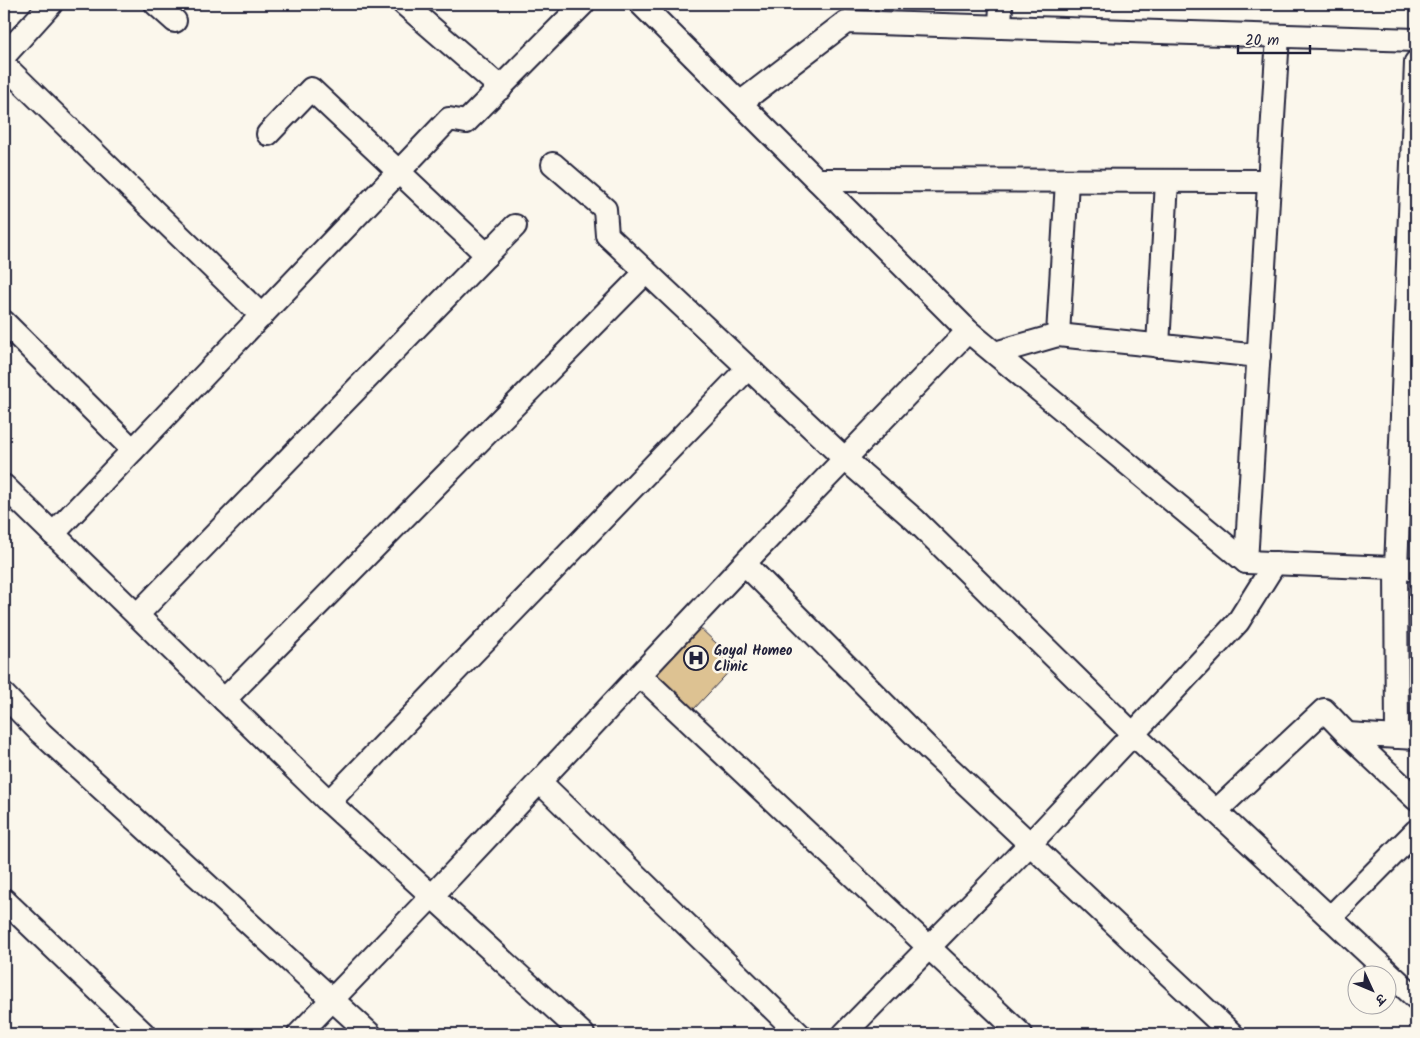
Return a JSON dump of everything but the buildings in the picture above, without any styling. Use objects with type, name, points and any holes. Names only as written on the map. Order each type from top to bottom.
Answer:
[{"type":"street","points":[[4,56],[51,4]]},
{"type":"street","points":[[156,4],[175,21]]},
{"type":"street","points":[[404,4],[501,88]]},
{"type":"street","points":[[53,534],[449,119],[466,122],[583,4]]},
{"type":"street","points":[[641,4],[663,13],[740,103],[968,331],[1246,562],[1406,568]]},
{"type":"street","points":[[1000,27],[1001,4]]},
{"type":"street","points":[[740,103],[847,13],[1000,27],[1416,40]]},
{"type":"street","points":[[1246,562],[1278,36]]},
{"type":"street","points":[[1347,734],[1406,737],[1406,568],[1416,62]]},
{"type":"street","points":[[4,65],[262,316]]},
{"type":"street","points":[[268,134],[310,89],[400,171],[487,255]]},
{"type":"street","points":[[553,164],[605,209],[607,235],[845,458],[915,520],[1133,734],[1416,998]]},
{"type":"street","points":[[816,180],[1269,182]]},
{"type":"street","points":[[1058,336],[1067,181]]},
{"type":"street","points":[[1158,346],[1167,181]]},
{"type":"street","points":[[137,615],[515,226]]},
{"type":"street","points":[[224,700],[646,272]]},
{"type":"street","points":[[4,322],[133,450]]},
{"type":"street","points":[[299,1034],[432,897],[845,458],[968,331]]},
{"type":"street","points":[[995,354],[1058,336],[1259,356]]},
{"type":"street","points":[[329,802],[748,368]]},
{"type":"street","points":[[4,486],[329,802],[583,1034]]},
{"type":"street","points":[[844,1034],[1030,844],[1238,622],[1274,563]]},
{"type":"street","points":[[745,564],[930,749],[1232,1034]]},
{"type":"street","points":[[640,675],[1021,1034]]},
{"type":"street","points":[[4,695],[41,733],[370,1034]]},
{"type":"street","points":[[1216,811],[1324,710],[1416,799]]},
{"type":"street","points":[[540,782],[799,1034]]},
{"type":"street","points":[[1330,918],[1416,831]]},
{"type":"street","points":[[4,900],[144,1034]]},
{"type":"place","name":"Goyal Homeo Clinic","points":[[696,658]]}]
